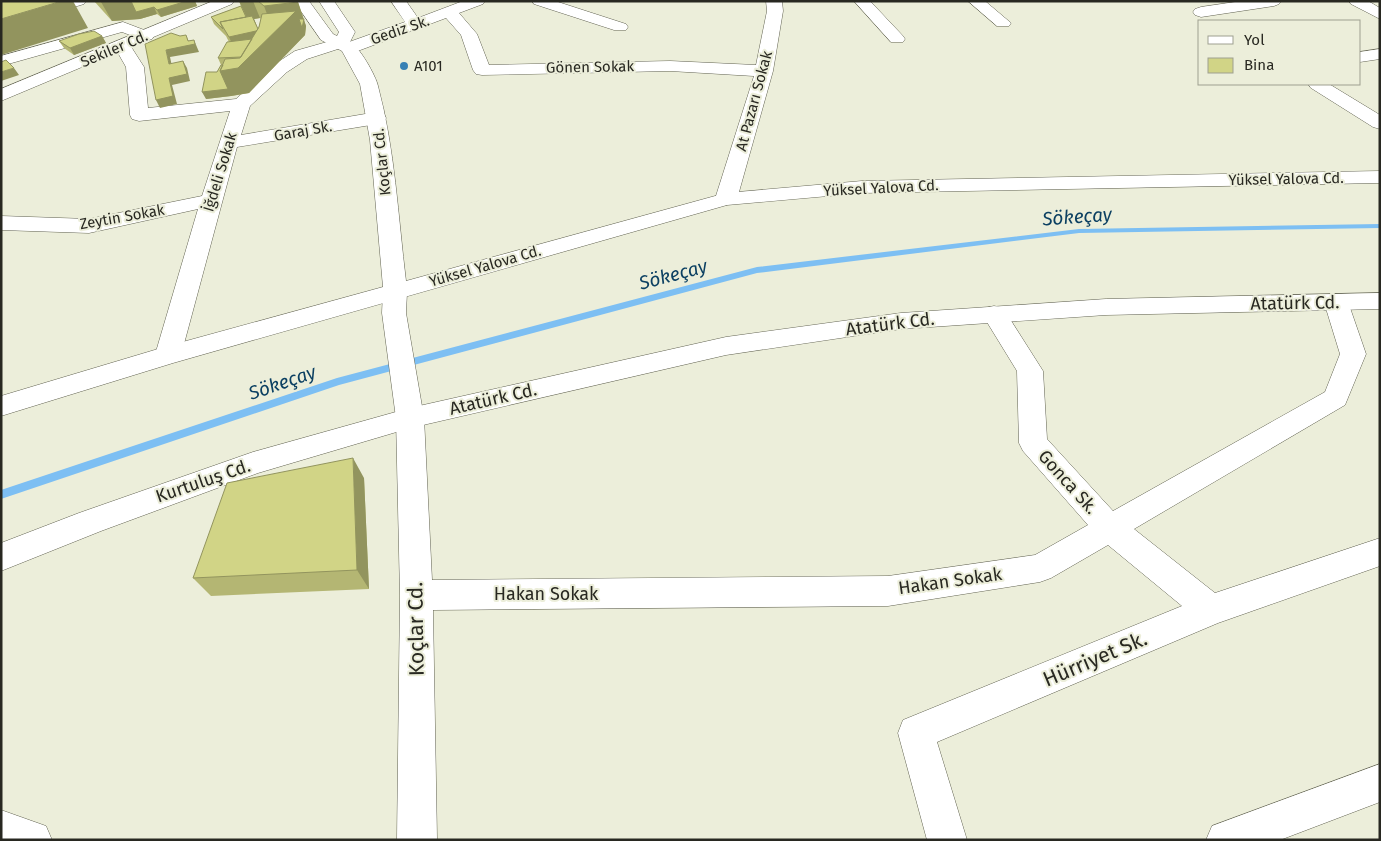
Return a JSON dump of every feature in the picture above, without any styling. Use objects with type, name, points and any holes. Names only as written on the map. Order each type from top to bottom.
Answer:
[{"type":"street","points":[[1,24],[79,1]]},
{"type":"street","name":"Sekiler Cd.","points":[[1,96],[227,1]]},
{"type":"street","name":"Koçlar Cd.","points":[[302,1],[327,37],[345,46],[369,84],[377,118],[394,302],[408,408],[416,595],[417,840]]},
{"type":"street","name":"Koçlar Cd.","points":[[326,1],[346,32],[345,46]]},
{"type":"street","points":[[398,1],[414,25]]},
{"type":"street","name":"Gediz Sk.","points":[[345,46],[450,13],[478,1]]},
{"type":"street","points":[[539,1],[620,27]]},
{"type":"street","name":"At Pazarı Sokak","points":[[726,199],[764,71],[775,11],[774,1]]},
{"type":"street","points":[[861,1],[897,39]]},
{"type":"street","points":[[976,1],[1003,23]]},
{"type":"street","points":[[1184,1],[1214,20]]},
{"type":"street","points":[[1201,12],[1274,1]]},
{"type":"street","points":[[1356,1],[1380,14]]},
{"type":"street","name":"Gönen Sokak","points":[[450,13],[469,34],[482,70],[670,66],[764,71]]},
{"type":"street","points":[[1,61],[123,27],[146,36]]},
{"type":"street","points":[[122,46],[135,67],[139,115],[241,104],[281,68],[301,55],[345,46]]},
{"type":"street","points":[[1361,57],[1380,54]]},
{"type":"street","points":[[1319,85],[1380,122]]},
{"type":"street","name":"İğdeli Sokak","points":[[168,356],[211,200],[241,104]]},
{"type":"street","name":"Garaj Sk.","points":[[229,143],[377,118]]},
{"type":"street","name":"Yüksel Yalova Cd.","points":[[1,406],[168,356],[394,302],[726,199],[862,187],[1380,177]]},
{"type":"street","name":"Zeytin Sokak","points":[[1,223],[88,226],[211,200]]},
{"type":"street","name":"Atatürk Cd.","points":[[408,408],[726,346],[901,321],[1106,306],[1380,301]]},
{"type":"street","name":"Hakan Sokak","points":[[416,595],[888,591],[1040,568],[1336,398],[1353,354],[1336,302]]},
{"type":"street","name":"Gonca Sk.","points":[[994,314],[1030,371],[1033,443],[1109,527],[1210,610]]},
{"type":"street","name":"Kurtuluş Cd.","points":[[1,557],[90,522],[408,408]]},
{"type":"street","name":"Hürriyet Sk.","points":[[947,840],[916,733],[1210,610],[1380,552]]},
{"type":"street","points":[[1226,840],[1380,783]]},
{"type":"street","points":[[1,830],[32,840]]},
{"type":"building","points":[[1,1],[62,1],[1,19]]},
{"type":"building","points":[[131,1],[187,1],[157,10],[154,7],[136,12]]},
{"type":"building","points":[[258,1],[296,1],[298,2],[264,6]]},
{"type":"building","points":[[241,6],[246,17],[220,22],[223,29],[211,17]]},
{"type":"building","points":[[296,11],[238,68],[220,71],[225,59],[240,58],[259,27],[262,14]]},
{"type":"building","points":[[252,16],[258,29],[256,31],[229,37],[220,22]]},
{"type":"building","points":[[299,19],[304,19],[302,28]]},
{"type":"building","points":[[94,31],[102,36],[70,48],[59,41],[79,34]]},
{"type":"building","points":[[171,33],[180,36],[186,35],[188,41],[194,40],[195,44],[166,50],[169,64],[183,61],[187,74],[169,78],[173,96],[156,100],[145,44]]},
{"type":"building","points":[[252,39],[241,57],[218,58],[227,42]]},
{"type":"building","points":[[6,60],[14,68],[1,72],[1,62]]},
{"type":"building","points":[[221,65],[223,65],[220,71],[228,89],[202,92],[206,72],[217,72]]},
{"type":"building","points":[[353,458],[357,570],[193,578],[227,483]]},
{"type":"waterway","name":"Sökeçay","points":[[1,495],[337,382],[757,270],[1079,231],[1380,226]]},
{"type":"place","name":"A101","points":[[404,66]]}]
